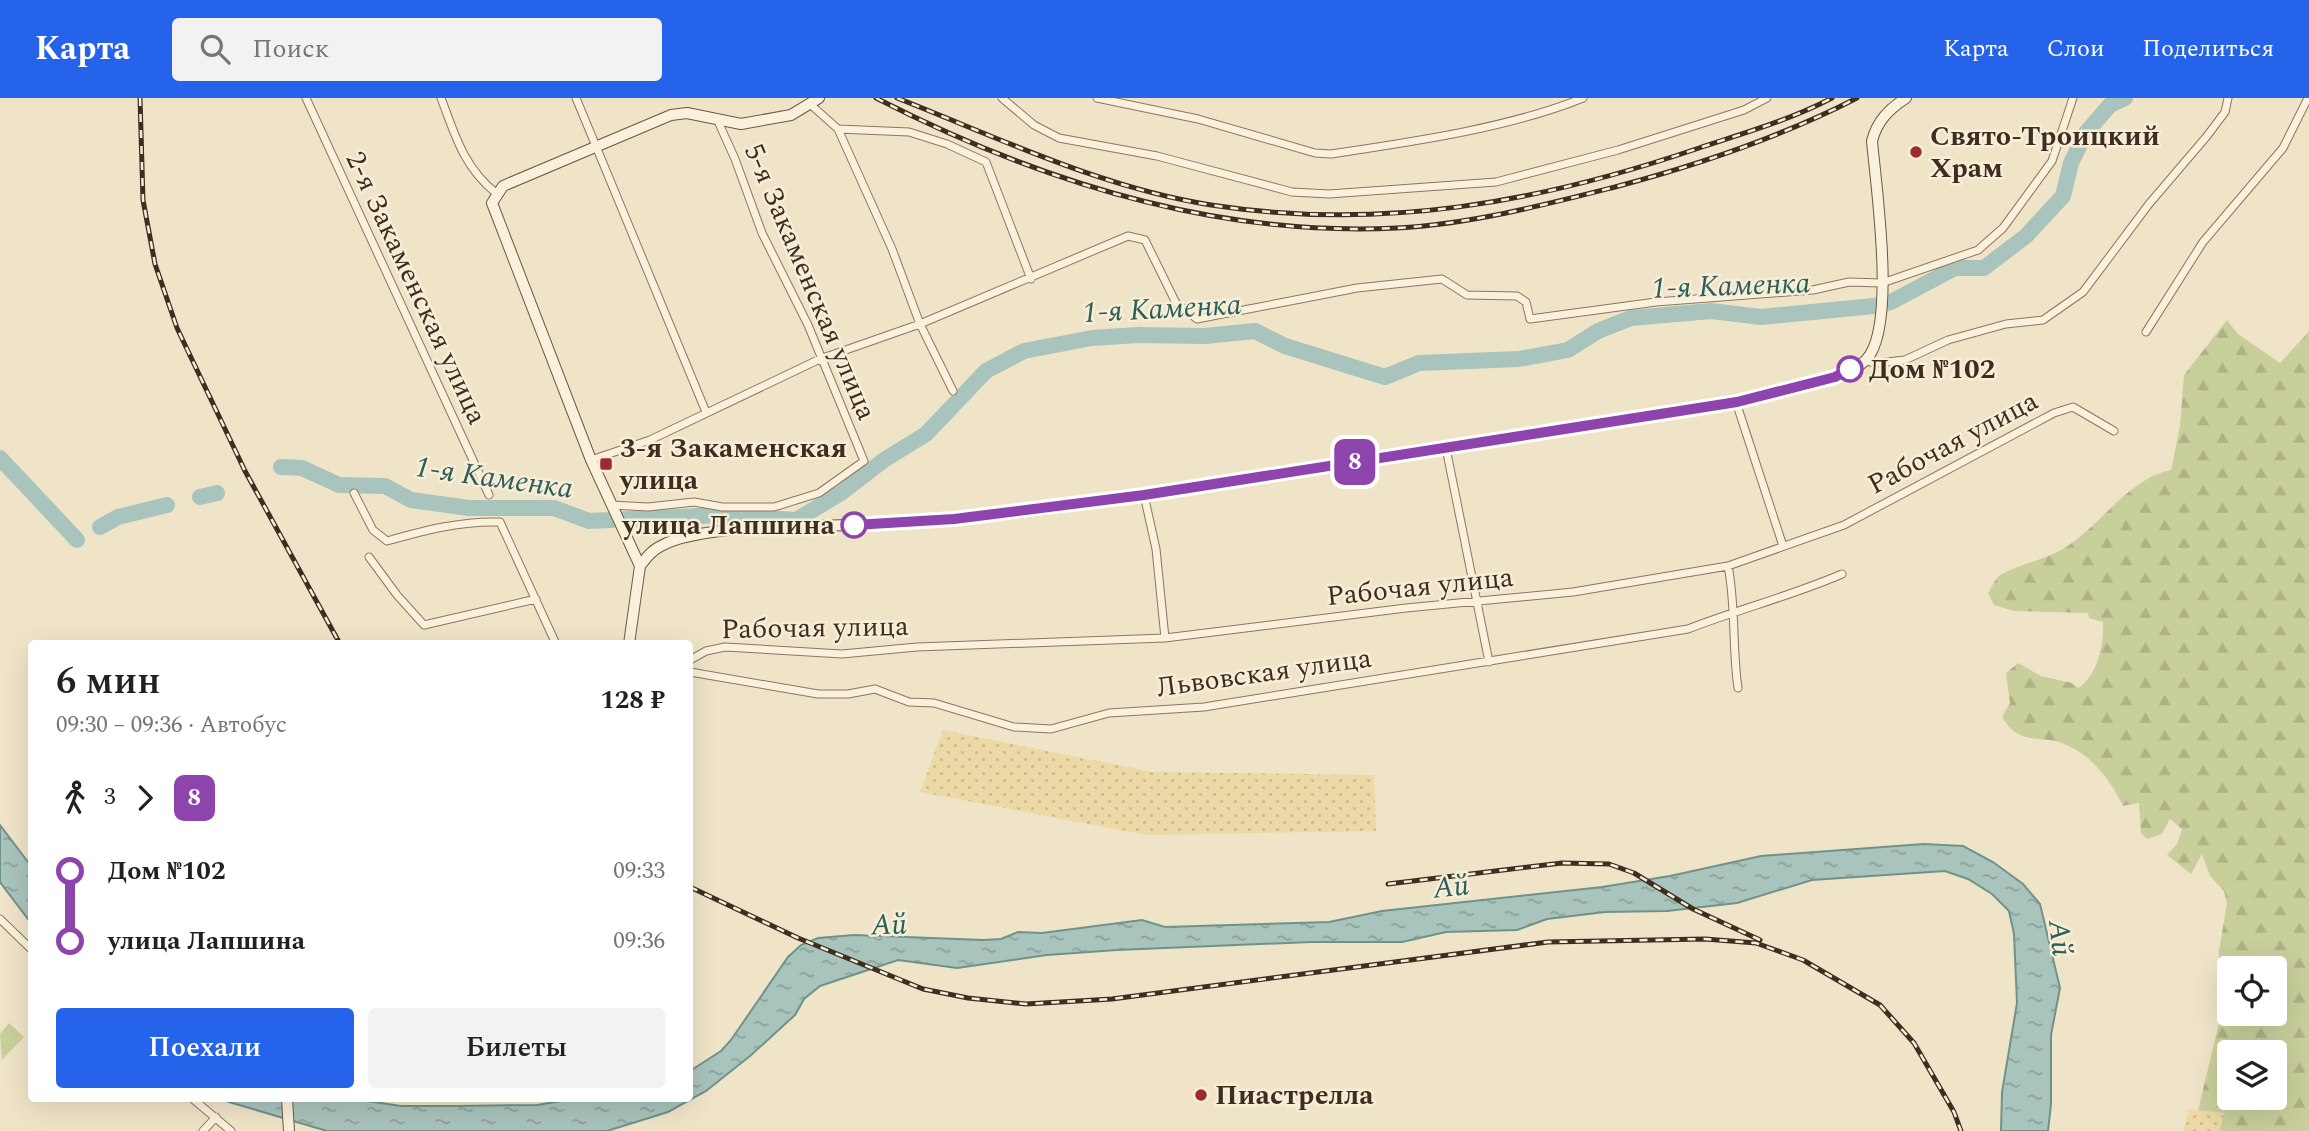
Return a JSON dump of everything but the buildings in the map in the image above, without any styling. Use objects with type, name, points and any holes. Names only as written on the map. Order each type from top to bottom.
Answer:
[{"type":"street","name":"2-я Закаменская улица","points":[[306,98],[489,495]]},
{"type":"street","points":[[441,98],[464,160],[479,180],[496,193]]},
{"type":"street","points":[[576,98],[706,411]]},
{"type":"street","points":[[1002,98],[1034,125],[1059,138],[1157,156],[1280,189],[1329,194],[1496,182],[1618,150],[1744,110],[1767,98]]},
{"type":"street","points":[[1097,98],[1199,119],[1315,153],[1331,154],[1554,110],[1583,98]]},
{"type":"street","points":[[640,566],[658,547],[676,539],[713,533],[954,519],[1144,495],[1737,402],[1835,377],[1865,361],[1877,342],[1883,318],[1872,141],[1875,128],[1891,107],[1906,98]]},
{"type":"street","points":[[590,460],[650,440],[820,359],[920,324],[1128,236],[1145,240],[1176,303],[1197,319],[1357,288],[1442,279],[1467,295],[1517,296],[1526,302],[1530,319],[1656,302],[1813,290],[1849,282],[1882,283],[1978,250],[2003,228],[2052,161],[2073,98]]},
{"type":"street","points":[[1865,361],[1877,363],[1905,360],[1948,340],[2006,324],[2043,320],[2083,292],[2149,204],[2207,136],[2225,111],[2228,98]]},
{"type":"street","points":[[2146,332],[2203,242],[2283,148],[2308,98]]},
{"type":"street","points":[[630,640],[640,566],[590,460],[494,213],[492,203],[503,186],[671,115],[687,113],[741,124],[791,115],[815,101],[838,129],[892,249],[920,324],[953,391]]},
{"type":"street","name":"5-я Закаменская улица","points":[[611,505],[648,507],[694,502],[722,507],[774,506],[819,493],[864,461],[808,325],[762,233],[717,119]]},
{"type":"street","points":[[838,129],[909,132],[947,144],[985,162],[1031,279]]},
{"type":"street","points":[[1737,402],[1783,546]]},
{"type":"street","name":"Рабочая улица","points":[[693,658],[706,651],[725,647],[842,654],[917,648],[1166,638],[1478,600],[1573,592],[1728,566],[1844,525],[2054,413],[2073,407],[2114,431]]},
{"type":"street","points":[[1446,448],[1489,662]]},
{"type":"street","points":[[354,493],[373,530],[387,541],[470,521],[500,522],[554,640]]},
{"type":"street","points":[[1144,495],[1156,549],[1166,638]]},
{"type":"street","points":[[369,557],[397,596],[424,625],[536,599]]},
{"type":"street","points":[[1728,566],[1732,588],[1731,612],[1738,688]]},
{"type":"street","name":"Львовская улица","points":[[693,673],[818,694],[848,694],[875,689],[909,702],[934,703],[1014,727],[1051,729],[1109,713],[1204,707],[1688,629],[1731,612],[1774,602],[1842,574]]},
{"type":"street","points":[[0,919],[28,946]]},
{"type":"street","points":[[197,1102],[231,1131]]},
{"type":"street","points":[[287,1102],[289,1131]]},
{"type":"street","points":[[203,1131],[216,1117]]},
{"type":"green space","points":[[2227,320],[2238,334],[2280,363],[2309,331],[2309,1131],[2199,1131],[2197,1115],[2218,1026],[2287,1026],[2287,956],[2219,956],[2227,903],[2224,891],[2210,876],[2202,854],[2191,874],[2167,855],[2177,844],[2182,829],[2170,819],[2162,834],[2147,839],[2141,833],[2139,803],[2123,806],[2113,787],[2083,754],[2055,741],[2016,733],[2002,717],[2010,703],[2006,673],[2018,663],[2041,676],[2072,683],[2078,688],[2085,682],[2098,658],[2103,622],[2089,618],[2088,613],[2014,611],[1994,605],[1988,593],[1995,581],[2000,575],[2017,567],[2061,550],[2081,536],[2129,491],[2156,475],[2171,470],[2180,426],[2184,375]]},
{"type":"green space","points":[[9,1023],[24,1037],[2,1060],[0,1034]]},
{"type":"sand","points":[[943,730],[1152,772],[1374,775],[1376,831],[1147,835],[920,792]]},
{"type":"sand","points":[[2189,1109],[2224,1113],[2220,1131],[2183,1131]]},
{"type":"water","points":[[0,825],[28,862],[28,919],[0,882]]},
{"type":"water","points":[[1924,844],[1963,846],[1993,862],[2023,884],[2040,904],[2060,988],[2051,1035],[2051,1104],[2048,1131],[2001,1131],[2002,1092],[2017,1003],[2014,934],[2009,911],[1992,894],[1968,879],[1945,871],[1812,880],[1737,903],[1667,911],[1605,912],[1547,919],[1517,930],[1446,932],[1402,942],[1311,942],[1117,950],[1047,955],[957,968],[898,960],[820,986],[804,999],[795,1015],[750,1056],[693,1098],[693,1069],[721,1051],[731,1040],[788,957],[801,945],[818,938],[854,935],[1001,939],[1018,932],[1042,933],[1142,920],[1165,927],[1329,922],[1382,911],[1602,887],[1670,876],[1761,856]]},
{"type":"water","points":[[229,1102],[374,1102],[401,1106],[537,1105],[555,1102],[686,1102],[668,1112],[607,1131],[327,1131]]},
{"type":"waterway","name":"1-я Каменка","points":[[281,467],[302,468],[339,485],[385,486],[411,500],[469,508],[554,508],[589,521],[720,515],[796,520],[841,493],[884,460],[926,434],[986,371],[1024,351],[1092,338],[1138,335],[1205,336],[1255,331],[1285,346],[1385,377],[1419,363],[1519,359],[1568,350],[1598,331],[1631,318],[1711,311],[1761,317],[1874,306],[1891,302],[1955,268],[1984,268],[2026,236],[2063,196],[2071,163],[2085,134],[2110,105],[2125,98]]},
{"type":"waterway","points":[[0,458],[77,540]]},
{"type":"waterway","points":[[200,497],[217,493]]},
{"type":"waterway","points":[[100,527],[118,517],[167,505]]},
{"type":"railway","points":[[140,98],[143,200],[155,264],[177,328],[245,471],[338,640]]},
{"type":"railway","points":[[876,98],[1000,155],[1129,198],[1194,213],[1261,223],[1329,228],[1425,226],[1507,213],[1561,200],[1646,178],[1739,149],[1857,98]]},
{"type":"railway","points":[[897,98],[1051,160],[1130,187],[1211,205],[1337,215],[1459,207],[1579,184],[1750,131],[1832,98]]},
{"type":"railway","points":[[1388,884],[1562,863],[1609,864],[1634,873],[1693,909],[1760,940]]},
{"type":"railway","points":[[693,888],[798,938],[923,989],[968,998],[1026,1004],[1112,999],[1548,942],[1705,939],[1756,943],[1803,960],[1880,1005],[1914,1043],[1954,1112],[1961,1131]]},
{"type":"bus line","name":"8","points":[[854,525],[954,519],[1144,495],[1737,402],[1835,377],[1850,369]]},
{"type":"place","name":"Свято-Троицкий Храм","points":[[1916,152]]},
{"type":"place","name":"Дом №102","points":[[1850,369]]},
{"type":"place","name":"3-я Закаменская улица","points":[[606,464]]},
{"type":"place","name":"улица Лапшина","points":[[854,525]]},
{"type":"place","name":"Пиастрелла","points":[[1201,1095]]},
{"type":"water label","name":"Ай","points":[[1451,887]]},
{"type":"water label","name":"Ай","points":[[889,925]]},
{"type":"water label","name":"Ай","points":[[2060,938]]}]
